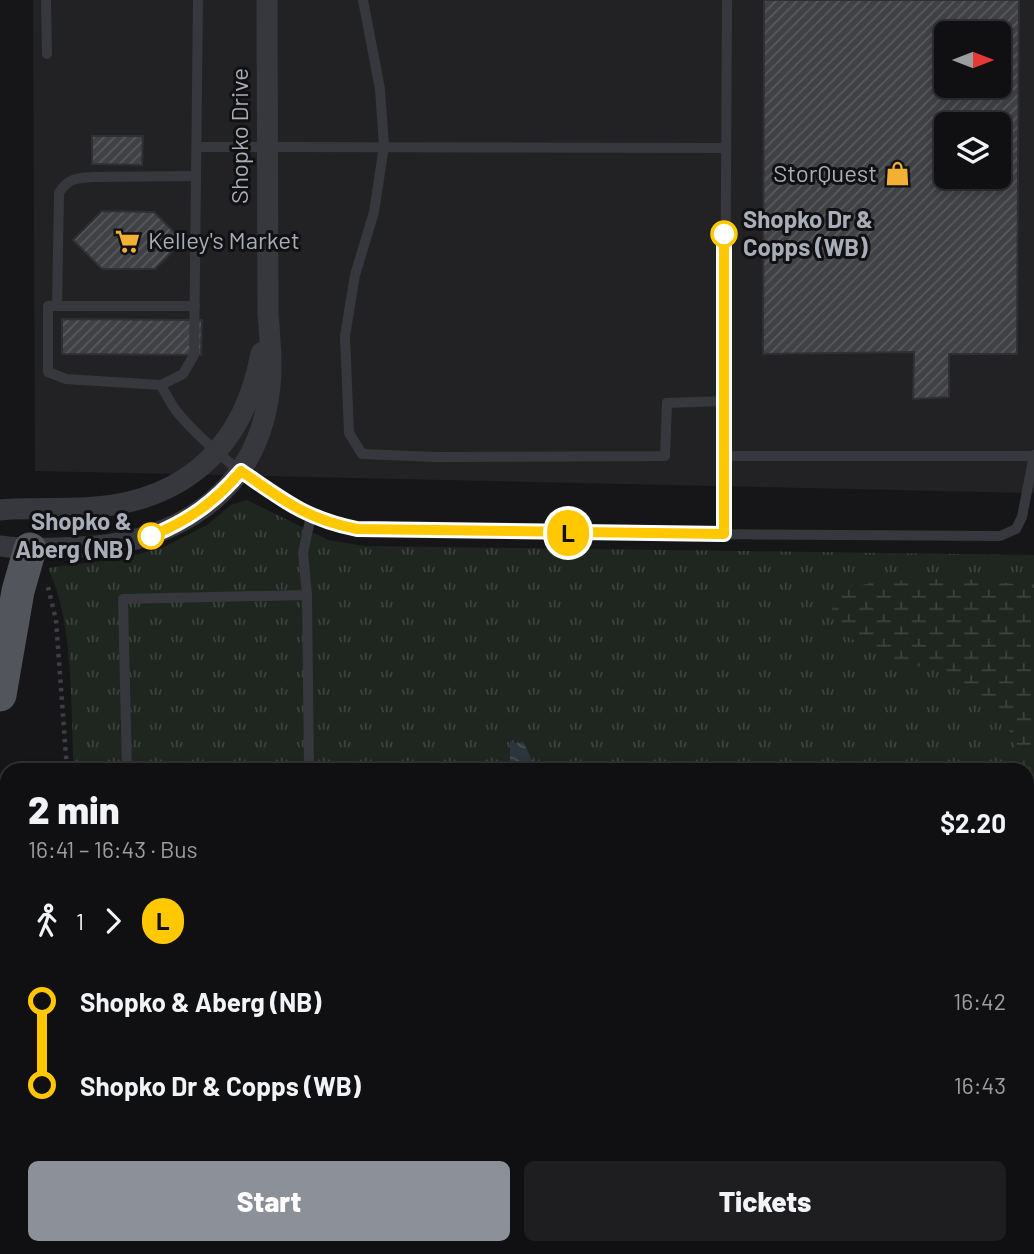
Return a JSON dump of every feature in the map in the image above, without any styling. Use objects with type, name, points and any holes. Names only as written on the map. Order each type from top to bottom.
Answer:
[{"type":"main road","points":[[0,695],[18,591],[15,547]]},
{"type":"street","name":"Shopko Drive","points":[[15,547],[106,546],[146,538],[192,517],[212,502],[241,471],[255,441],[269,395],[271,364],[268,313],[267,0]]},
{"type":"street","name":"Shopko Drive","points":[[0,510],[95,508],[148,497],[177,482],[219,451],[245,413],[257,376],[268,313]]},
{"type":"lane","points":[[46,0],[47,54]]},
{"type":"lane","points":[[195,306],[47,306],[48,372],[66,379],[161,385],[183,374],[194,355],[195,306],[196,176],[197,147],[198,0]]},
{"type":"lane","points":[[363,0],[380,89],[384,146],[374,212],[355,275],[345,336],[349,432],[362,454],[435,457],[666,456],[667,403],[724,401]]},
{"type":"lane","points":[[724,534],[724,148],[727,0]]},
{"type":"lane","points":[[197,147],[267,145],[724,148]]},
{"type":"lane","points":[[57,306],[59,193],[65,183],[76,178],[93,177],[196,176]]},
{"type":"lane","points":[[161,385],[177,412],[241,471],[325,523],[357,529],[407,532],[1000,536],[1016,529],[1022,517],[1034,456],[724,456]]},
{"type":"lane","points":[[309,763],[307,595],[303,553],[311,516]]},
{"type":"lane","points":[[127,763],[123,599],[307,595]]},
{"type":"path","points":[[46,581],[56,620],[67,763]]},
{"type":"shaded area","points":[[33,0],[1034,0],[1034,493],[35,471]]},
{"type":"green space","points":[[247,500],[328,540],[364,546],[1034,555],[1034,763],[74,763],[67,640],[57,590],[48,568],[123,558],[162,548],[207,525],[231,505]]},
{"type":"green space","points":[[991,580],[1034,588],[1034,763],[1016,763],[1016,748],[1005,719],[954,674],[898,662],[848,637],[832,611],[834,593],[875,582]]},
{"type":"water","points":[[510,741],[517,744],[523,741],[532,760],[536,763],[504,763],[510,760]]},
{"type":"building","points":[[764,0],[1019,0],[1017,354],[949,354],[949,397],[913,399],[914,352],[763,354]]},
{"type":"building","points":[[92,136],[143,136],[142,165],[92,164]]},
{"type":"building","name":"Kelley's Market","points":[[102,211],[154,212],[183,241],[155,269],[102,269],[73,240]]},
{"type":"building","points":[[62,319],[202,320],[201,355],[62,354]]},
{"type":"bus line","name":"L","points":[[151,536],[192,517],[212,502],[241,471],[295,508],[325,523],[357,529],[407,532],[724,534],[724,234]]},
{"type":"place","name":"StorQuest","points":[[897,174]]},
{"type":"place","name":"Shopko Dr & Copps (WB)","points":[[724,234]]},
{"type":"place","name":"Kelley's Market","points":[[128,241]]},
{"type":"place","name":"Shopko & Aberg (NB)","points":[[151,536]]}]
